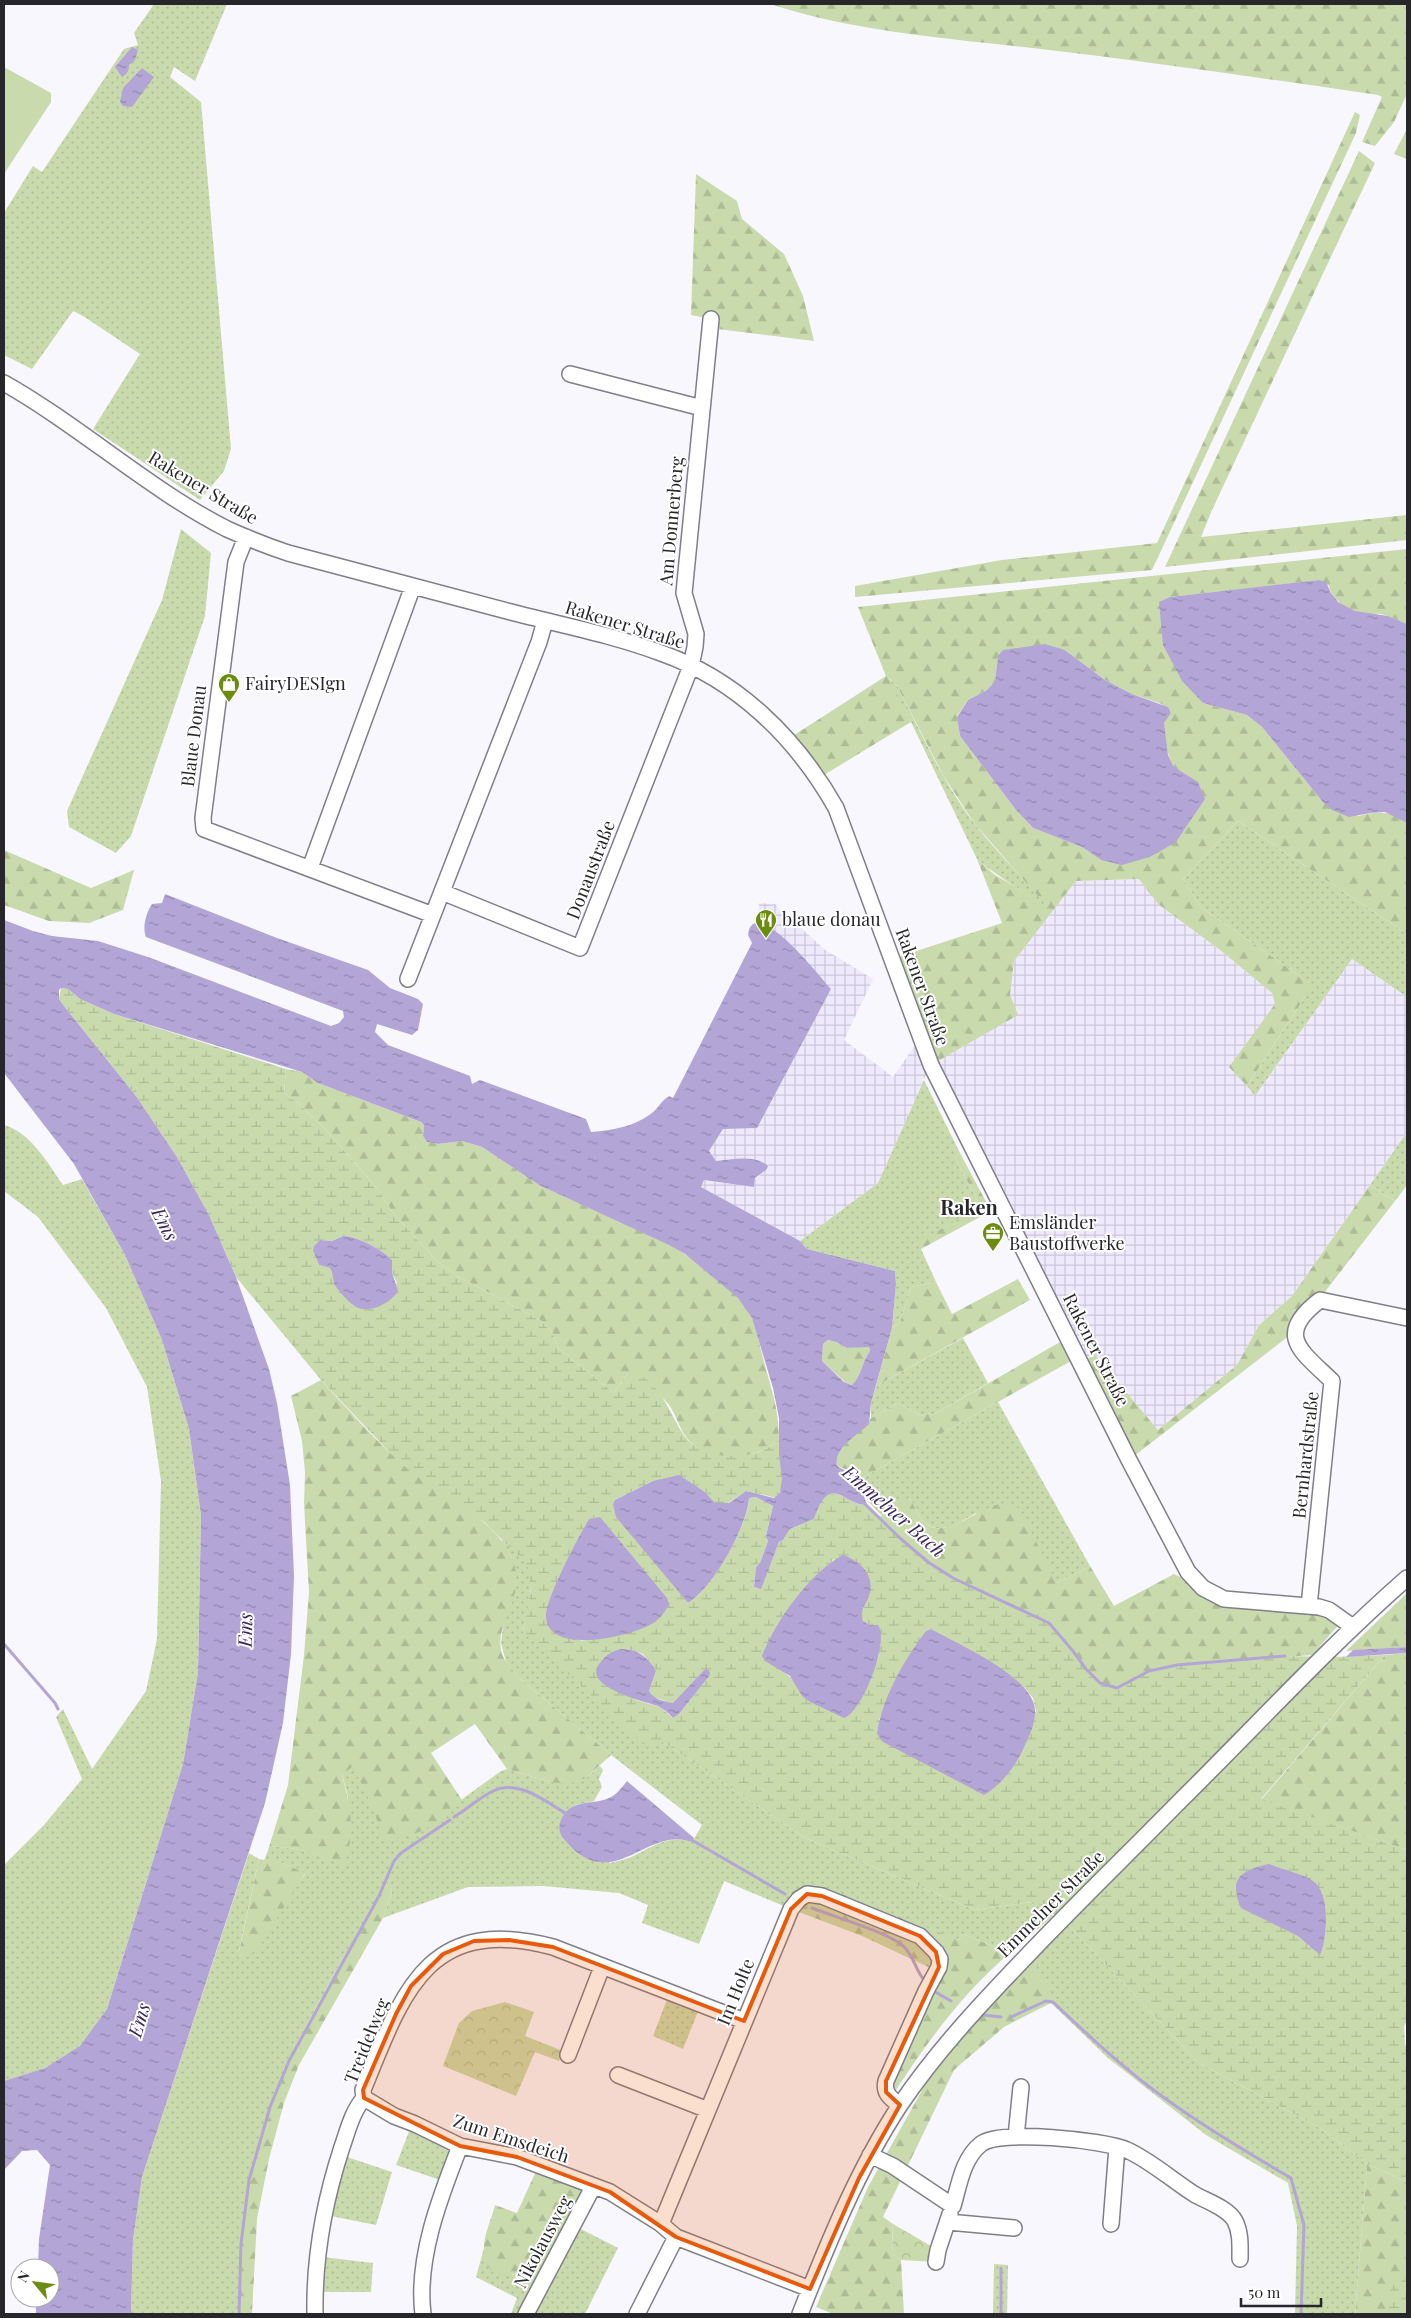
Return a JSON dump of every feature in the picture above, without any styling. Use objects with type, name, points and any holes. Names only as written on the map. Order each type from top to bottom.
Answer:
[{"type":"street","name":"Am Donnerberg","points":[[690,666],[696,634],[684,593],[711,320]]},
{"type":"street","points":[[570,374],[702,408]]},
{"type":"street","name":"Rakener Straße","points":[[4,383],[182,502],[246,537],[288,553],[645,648],[690,666],[723,684],[769,720],[803,756],[819,778],[836,808],[931,1065],[1129,1460],[1188,1572],[1203,1588],[1224,1599],[1309,1606],[1329,1610],[1354,1626]]},
{"type":"street","name":"Blaue Donau","points":[[246,537],[236,562],[203,818],[204,829],[433,915]]},
{"type":"street","points":[[310,868],[413,586]]},
{"type":"street","points":[[408,979],[536,651],[545,621]]},
{"type":"street","name":"Donaustraße","points":[[442,892],[580,948],[690,666]]},
{"type":"street","name":"Bernhardstraße","points":[[1309,1606],[1332,1381],[1303,1353],[1297,1344],[1294,1332],[1305,1311],[1320,1300],[1407,1318]]},
{"type":"street","name":"Emmelner Straße","points":[[800,2314],[870,2155],[900,2105],[960,2026],[1053,1928],[1354,1626],[1407,1578]]},
{"type":"street","name":"Im Holte","points":[[661,2224],[791,1909],[799,1899],[807,1894],[822,1896],[920,1936],[930,1944],[940,1959],[939,1967],[928,1986],[884,2087],[891,2098],[900,2105]]},
{"type":"street","name":"Treidelweg","points":[[315,2314],[316,2254],[323,2212],[349,2126],[356,2108],[364,2098],[363,2090],[411,1986],[428,1966],[443,1954],[474,1942],[509,1940],[533,1942],[744,2021]]},
{"type":"street","points":[[568,2055],[602,1967]]},
{"type":"street","points":[[618,2075],[708,2110]]},
{"type":"street","points":[[1016,2137],[1021,2087]]},
{"type":"street","name":"Zum Emsdeich","points":[[364,2098],[394,2116],[460,2146],[517,2157],[610,2192],[661,2224],[676,2237],[810,2288]]},
{"type":"street","points":[[936,2262],[938,2250],[969,2158],[982,2142],[995,2137],[1098,2142],[1118,2147],[1137,2155],[1187,2190],[1227,2212],[1234,2220],[1240,2237],[1240,2259]]},
{"type":"street","points":[[423,2314],[427,2247],[443,2188],[460,2146]]},
{"type":"street","points":[[1111,2224],[1118,2147]]},
{"type":"street","points":[[870,2155],[899,2170],[953,2206]]},
{"type":"street","name":"Nikolausweg","points":[[526,2314],[593,2187]]},
{"type":"street","points":[[948,2222],[1014,2228]]},
{"type":"street","points":[[637,2314],[676,2237]]},
{"type":"highlighted area","points":[[807,1894],[822,1896],[920,1936],[936,1952],[939,1967],[886,2081],[886,2092],[900,2105],[859,2178],[810,2289],[676,2237],[610,2192],[517,2157],[460,2146],[364,2098],[363,2090],[396,2014],[411,1986],[443,1954],[474,1941],[509,1940],[553,1947],[744,2021],[791,1909]]},
{"type":"shaded area","points":[[1140,879],[1158,904],[1220,950],[1272,993],[1275,1004],[1230,1067],[1256,1095],[1352,959],[1407,997],[1407,1132],[1292,1296],[1259,1325],[1237,1365],[1158,1430],[1095,1356],[1081,1362],[930,1066],[878,1183],[800,1241],[701,1187],[704,1180],[754,1187],[755,1179],[766,1170],[744,1159],[716,1161],[709,1151],[723,1129],[773,927],[758,922],[759,903],[775,904],[824,949],[873,979],[844,1040],[893,1077],[920,1038],[1010,995],[1014,961],[1076,881]]},
{"type":"green space","points":[[154,4],[227,4],[195,81],[174,67],[170,77],[201,102],[231,449],[224,471],[200,500],[93,429],[140,354],[73,311],[32,369],[4,355],[4,213],[33,166],[42,172],[124,49],[138,45],[134,33]]},
{"type":"green space","points":[[770,4],[1407,4],[1407,94],[1394,122],[1375,146],[1362,142],[1382,97],[1378,95],[1131,60],[908,34],[838,22]]},
{"type":"green space","points":[[4,67],[51,93],[51,102],[4,174]]},
{"type":"green space","points":[[1355,112],[1360,115],[1356,133],[1152,570],[855,597],[855,586],[1002,560],[1157,543]]},
{"type":"green space","points":[[1407,129],[1407,159],[1394,154]]},
{"type":"green space","points":[[1359,151],[1375,163],[1201,537],[1407,515],[1407,540],[1165,567]]},
{"type":"green space","points":[[696,174],[737,201],[742,219],[784,254],[803,296],[814,341],[710,328],[711,319],[691,315]]},
{"type":"green space","points":[[181,529],[211,553],[205,616],[131,836],[116,853],[69,827],[67,811],[162,600]]},
{"type":"green space","points":[[1407,549],[1407,624],[1384,615],[1353,611],[1342,605],[1334,597],[1329,586],[1319,580],[1171,597],[1159,603],[1203,703],[1247,715],[1262,727],[1322,801],[1359,816],[1372,813],[1391,814],[1407,823],[1407,934],[1238,821],[1183,879],[1201,907],[1304,979],[1310,986],[1305,997],[1247,1086],[1229,1067],[1275,1004],[1272,993],[1220,950],[1158,904],[1139,879],[1076,881],[1014,961],[1010,995],[1018,1015],[931,1065],[892,959],[1002,923],[977,859],[995,875],[1033,897],[1050,910],[974,823],[943,775],[897,686],[888,677],[911,722],[819,778],[788,739],[886,676],[858,607]],"holes":[[[1065,650],[1105,680],[1132,694],[1162,704],[1171,713],[1164,723],[1163,734],[1167,751],[1174,767],[1101,860],[1082,847],[1033,828],[1016,810],[960,736],[957,716],[968,700],[987,690],[995,681],[998,656]]]},
{"type":"green space","points":[[886,676],[897,686],[932,756],[962,807],[983,834],[1052,912],[977,859],[911,722]]},
{"type":"green space","points":[[1238,821],[1407,934],[1407,997],[1352,959],[1255,1096],[1247,1086],[1305,997],[1304,979],[1201,907],[1183,879]]},
{"type":"green space","points":[[4,850],[91,888],[134,870],[123,910],[89,923],[49,921],[4,905]]},
{"type":"green space","points":[[61,988],[68,989],[80,999],[114,1014],[286,1069],[284,1093],[297,1102],[323,1127],[377,1188],[393,1213],[438,1262],[459,1277],[540,1320],[553,1333],[558,1348],[614,1393],[627,1374],[638,1375],[648,1380],[663,1398],[680,1430],[696,1447],[708,1453],[721,1456],[747,1455],[763,1450],[779,1440],[783,1477],[777,1498],[746,1491],[728,1503],[715,1503],[700,1489],[653,1481],[615,1500],[613,1504],[688,1603],[708,1585],[727,1556],[736,1540],[747,1510],[749,1498],[756,1497],[773,1506],[766,1536],[768,1541],[760,1563],[756,1567],[754,1587],[761,1588],[779,1542],[783,1540],[790,1529],[814,1519],[820,1504],[831,1493],[838,1494],[858,1504],[867,1505],[901,1539],[928,1562],[953,1578],[1049,1623],[1086,1669],[1100,1683],[1116,1688],[1149,1671],[1177,1665],[1285,1656],[1385,1655],[1261,1799],[1407,1850],[1407,2021],[1404,2026],[1405,2045],[1407,2046],[1407,2182],[1367,2164],[1320,2128],[1199,2063],[1068,1925],[1044,1907],[1032,1902],[975,1910],[805,1838],[663,1742],[649,1749],[523,1632],[531,1590],[527,1564],[484,1522],[428,1485],[397,1460],[321,1380],[236,1277],[209,1215],[177,1157],[136,1096],[59,999]],"holes":[[[343,1236],[349,1237],[369,1244],[383,1252],[392,1260],[392,1272],[397,1283],[354,1306],[335,1285],[333,1272],[330,1268],[319,1265],[313,1251],[320,1240],[332,1241]],[[590,1519],[654,1622],[640,1629],[582,1641],[546,1616],[561,1573]],[[834,1559],[868,1598],[861,1614],[863,1621],[870,1625],[879,1655],[864,1692],[853,1711],[802,1696],[795,1682],[783,1671],[777,1626],[791,1605]],[[931,1629],[1025,1688],[1033,1698],[1036,1712],[879,1720],[908,1659],[926,1631]],[[628,1649],[643,1654],[656,1671],[649,1691],[651,1696],[673,1704],[705,1669],[710,1675],[679,1714],[673,1718],[660,1707],[636,1700],[597,1667],[614,1651]]]},
{"type":"green space","points":[[286,1069],[302,1072],[318,1083],[421,1122],[424,1125],[423,1136],[427,1142],[438,1144],[462,1141],[482,1147],[539,1185],[669,1244],[700,1265],[733,1293],[751,1315],[774,1396],[779,1440],[769,1447],[744,1456],[731,1457],[706,1453],[686,1437],[674,1413],[665,1400],[657,1393],[627,1374],[614,1393],[558,1348],[553,1333],[540,1320],[459,1277],[438,1262],[393,1213],[377,1188],[323,1127],[297,1102],[284,1093]]},
{"type":"green space","points":[[924,1080],[960,1153],[955,1158],[981,1207],[921,1241],[921,1249],[936,1282],[911,1287],[900,1322],[892,1328],[896,1284],[895,1271],[807,1249],[800,1241],[878,1183]]},
{"type":"green space","points":[[4,1125],[22,1134],[38,1149],[63,1185],[82,1179],[125,1255],[162,1340],[189,1429],[201,1515],[198,1672],[183,1764],[107,2009],[81,2046],[45,2068],[5,2081],[4,1865],[44,1825],[82,1779],[56,1717],[63,1709],[92,1769],[146,1691],[157,1639],[161,1481],[147,1387],[106,1308],[38,1217],[4,1191]]},
{"type":"green space","points":[[1407,1132],[1407,1185],[1395,1201],[1370,1185]]},
{"type":"green space","points":[[960,1153],[991,1211],[921,1249],[921,1240],[981,1207],[955,1158]]},
{"type":"green space","points":[[1370,1185],[1395,1201],[1294,1332],[1129,1460],[1081,1362],[1095,1355],[1158,1430],[1237,1365],[1259,1325],[1292,1296]]},
{"type":"green space","points":[[1018,1279],[1030,1300],[876,1386],[892,1328],[900,1322],[911,1287],[936,1282],[952,1314]]},
{"type":"green space","points":[[963,1338],[988,1383],[933,1415],[928,1413],[921,1416],[898,1403],[871,1418],[871,1403],[876,1386]]},
{"type":"green space","points":[[828,1340],[847,1348],[869,1346],[870,1351],[858,1377],[852,1385],[845,1382],[822,1361],[823,1344]]},
{"type":"green space","points":[[1060,1342],[1071,1361],[862,1478],[837,1466],[839,1453],[868,1424],[871,1418],[898,1403],[921,1416],[928,1413],[933,1415]]},
{"type":"green space","points":[[321,1380],[368,1431],[398,1460],[477,1517],[504,1543],[512,1558],[516,1572],[516,1585],[514,1597],[502,1631],[500,1643],[503,1657],[517,1676],[611,1755],[586,1778],[568,1784],[550,1782],[507,1769],[475,1724],[431,1753],[462,1800],[430,1826],[415,1833],[383,1840],[370,1802],[352,1767],[342,1775],[351,1820],[350,1842],[343,1865],[298,1849],[269,1847],[288,1785],[304,1655],[309,1592],[304,1504],[305,1472],[302,1441],[291,1396]]},
{"type":"green space","points":[[998,1402],[1090,1566],[1057,1583],[976,1513],[951,1526],[937,1528],[924,1522],[910,1498],[884,1510],[881,1515],[870,1503],[863,1489],[862,1478]]},
{"type":"green space","points":[[910,1498],[924,1522],[932,1527],[941,1528],[962,1522],[992,1506],[1007,1504],[1019,1508],[1057,1583],[1090,1566],[1114,1606],[1174,1574],[1225,1599],[1344,1619],[1312,1655],[1177,1665],[1117,1688],[1100,1683],[1086,1669],[1049,1623],[953,1578],[928,1562],[901,1539],[880,1517],[893,1504]]},
{"type":"green space","points":[[501,1539],[527,1563],[530,1570],[530,1597],[523,1632],[663,1742],[805,1838],[975,1910],[1033,1902],[1044,1907],[1053,1916],[1010,1953],[963,1934],[958,1940],[822,1896],[791,1909],[724,1881],[699,1944],[642,1923],[648,1905],[619,1893],[543,1886],[468,1887],[383,1918],[392,1892],[386,1880],[379,1896],[299,2039],[265,2120],[249,2184],[244,2216],[240,2249],[239,2314],[131,2314],[133,2240],[142,2177],[249,1853],[259,1859],[239,1951],[242,1957],[305,1874],[282,1863],[264,1861],[269,1847],[298,1849],[343,1864],[348,1797],[342,1774],[352,1766],[368,1793],[376,1812],[445,1814],[447,1810],[501,1771],[507,1769],[550,1782],[586,1778],[600,1766],[603,1770],[599,1779],[602,1787],[594,1801],[576,1805],[565,1813],[610,1863],[629,1858],[659,1843],[675,1839],[692,1842],[702,1825],[611,1755],[517,1676],[506,1662],[501,1643],[512,1558]]},
{"type":"green space","points":[[1407,1593],[1407,1647],[1346,1651],[1405,1595]]},
{"type":"green space","points":[[1407,1653],[1407,1850],[1261,1800],[1385,1655]]},
{"type":"green space","points":[[259,1859],[282,1863],[305,1873],[256,1952],[248,1957],[242,1957],[239,1952]]},
{"type":"green space","points":[[386,1879],[392,1892],[383,1918],[299,2065],[284,2103],[269,2159],[257,2219],[252,2314],[239,2314],[240,2249],[244,2216],[256,2152],[265,2120],[299,2039],[379,1896]]},
{"type":"green space","points":[[832,1890],[958,1940],[963,1934],[1010,1953],[976,1985],[945,2021],[891,2098],[886,2092],[941,1973],[862,1936],[791,1909],[799,1899],[822,1896]]},
{"type":"green space","points":[[1068,1925],[1199,2063],[1320,2128],[1367,2164],[1355,2314],[1295,2314],[1297,2226],[1288,2183],[1206,2135],[1108,2058],[1051,2003],[1026,1966]]},
{"type":"green space","points":[[1026,1966],[1049,1985],[1051,2003],[1004,2027],[954,2070],[883,2217],[893,2224],[892,2254],[901,2260],[904,2314],[833,2314],[816,2307],[868,2187],[930,2076],[964,2032]]},
{"type":"green space","points":[[668,1997],[699,2009],[683,2049],[653,2036]]},
{"type":"green space","points":[[505,2002],[534,2012],[525,2036],[563,2051],[559,2061],[535,2052],[516,2096],[443,2066],[459,2023],[472,2011]]},
{"type":"green space","points":[[410,2129],[453,2151],[443,2181],[396,2165]]},
{"type":"green space","points":[[344,2156],[392,2172],[376,2225],[331,2216]]},
{"type":"green space","points":[[1367,2164],[1407,2182],[1407,2314],[1355,2314]]},
{"type":"green space","points":[[537,2169],[580,2185],[584,2191],[554,2254],[538,2269],[529,2269],[499,2276],[489,2267],[484,2252],[485,2237],[495,2205],[517,2213]]},
{"type":"green space","points":[[893,2224],[938,2250],[936,2262],[901,2260],[892,2254]]},
{"type":"green space","points":[[579,2228],[618,2248],[585,2314],[533,2314]]},
{"type":"green space","points":[[484,2248],[486,2260],[513,2275],[554,2254],[522,2314],[511,2314],[517,2298],[476,2277]]},
{"type":"green space","points":[[323,2257],[373,2263],[371,2292],[320,2292]]},
{"type":"green space","points":[[994,2264],[1008,2265],[1007,2314],[993,2314]]},
{"type":"green space","points":[[1393,2275],[1407,2277],[1407,2314],[1386,2314]]},
{"type":"water","points":[[132,47],[138,50],[135,60],[129,65],[129,69],[122,77],[115,67]]},
{"type":"water","points":[[142,68],[154,77],[132,107],[123,106],[120,102],[123,88]]},
{"type":"water","points":[[1319,580],[1326,582],[1338,602],[1355,611],[1388,616],[1407,624],[1407,823],[1385,812],[1349,817],[1332,810],[1322,801],[1262,727],[1247,715],[1203,703],[1182,681],[1163,645],[1159,602],[1170,597]]},
{"type":"water","points":[[1045,644],[1065,650],[1105,680],[1132,694],[1168,707],[1171,713],[1164,723],[1168,755],[1174,767],[1198,782],[1205,799],[1176,842],[1150,857],[1122,865],[1101,860],[1082,847],[1033,828],[1016,810],[960,736],[957,717],[968,700],[987,690],[995,681],[998,656],[1003,650]]},
{"type":"water","name":"Ems","points":[[165,894],[277,938],[368,970],[390,988],[418,999],[423,1004],[418,1030],[412,1035],[377,1024],[375,1032],[388,1045],[470,1076],[472,1084],[480,1080],[586,1119],[591,1132],[631,1125],[652,1113],[669,1096],[673,1098],[752,943],[748,935],[753,924],[762,923],[788,941],[831,989],[757,1128],[723,1129],[709,1151],[716,1161],[756,1160],[768,1166],[766,1170],[755,1178],[754,1187],[704,1180],[701,1187],[800,1241],[807,1249],[895,1271],[896,1284],[892,1328],[871,1403],[869,1424],[847,1442],[837,1459],[837,1466],[862,1478],[861,1488],[867,1505],[851,1501],[838,1494],[832,1493],[826,1496],[820,1504],[814,1519],[790,1529],[783,1540],[779,1542],[761,1589],[754,1587],[756,1567],[760,1563],[768,1541],[766,1536],[773,1506],[756,1497],[749,1498],[742,1525],[727,1556],[708,1584],[688,1603],[616,1517],[613,1504],[615,1500],[653,1481],[679,1475],[705,1492],[715,1503],[729,1503],[746,1491],[774,1498],[780,1493],[782,1478],[779,1454],[779,1418],[773,1388],[752,1318],[738,1298],[685,1254],[539,1185],[482,1147],[462,1141],[438,1144],[427,1142],[423,1136],[424,1125],[421,1122],[318,1083],[302,1072],[114,1014],[80,999],[68,989],[61,988],[59,990],[59,999],[136,1096],[177,1157],[209,1215],[236,1277],[269,1369],[277,1403],[290,1485],[294,1576],[291,1654],[283,1723],[265,1803],[142,2177],[133,2240],[131,2314],[36,2314],[36,2308],[60,2308],[60,2258],[38,2258],[39,2239],[50,2165],[37,2150],[22,2151],[4,2170],[4,2081],[45,2068],[80,2046],[107,2009],[183,1764],[198,1672],[201,1515],[189,1429],[162,1340],[125,1255],[74,1164],[4,1073],[4,920],[52,936],[98,941],[148,957],[331,1026],[339,1023],[344,1017],[343,1011],[146,937],[145,920],[152,904],[162,903]],"holes":[[[828,1340],[847,1348],[869,1347],[870,1351],[858,1377],[852,1385],[844,1382],[822,1361],[823,1344]]]},
{"type":"water","points":[[343,1236],[355,1238],[369,1244],[392,1260],[392,1272],[398,1291],[390,1300],[374,1308],[362,1309],[356,1307],[336,1287],[330,1268],[319,1265],[313,1251],[314,1246],[320,1240],[332,1241]]},
{"type":"water","points":[[600,1517],[667,1598],[669,1604],[655,1622],[630,1633],[594,1640],[576,1640],[561,1637],[550,1629],[546,1617],[547,1608],[563,1568],[589,1519]]},
{"type":"water","points":[[843,1555],[862,1566],[869,1577],[870,1591],[862,1618],[863,1621],[870,1625],[878,1625],[881,1633],[877,1660],[866,1691],[859,1704],[844,1718],[810,1702],[802,1696],[790,1676],[765,1661],[762,1656],[776,1628],[806,1585],[818,1573]]},
{"type":"water","points":[[931,1629],[994,1663],[1023,1687],[1032,1699],[1035,1712],[1034,1720],[1022,1752],[1014,1766],[1003,1779],[984,1795],[883,1742],[877,1734],[884,1707],[895,1680],[918,1642],[926,1631]]},
{"type":"water","points":[[1407,1647],[1407,1653],[1346,1657],[1353,1650]]},
{"type":"water","points":[[621,1649],[632,1650],[642,1654],[649,1661],[656,1671],[649,1691],[653,1696],[663,1701],[673,1703],[705,1669],[709,1670],[710,1675],[679,1714],[673,1718],[658,1706],[617,1692],[599,1680],[596,1672],[599,1664],[609,1654]]},
{"type":"water","points":[[627,1781],[694,1838],[692,1842],[675,1839],[659,1842],[629,1856],[613,1861],[597,1862],[581,1855],[563,1838],[559,1829],[561,1819],[565,1813],[575,1806],[611,1797]]},
{"type":"water","points":[[1269,1864],[1304,1876],[1319,1887],[1323,1895],[1326,1917],[1326,1928],[1320,1955],[1298,1936],[1241,1908],[1236,1889],[1240,1877],[1251,1869]]},
{"type":"waterway","name":"Emmelner Bach","points":[[865,1504],[928,1562],[953,1578],[1049,1623],[1086,1669],[1100,1683],[1117,1688],[1149,1671],[1177,1665],[1285,1656]]},
{"type":"waterway","points":[[4,1644],[55,1703],[58,1709]]},
{"type":"waterway","points":[[454,1817],[493,1791],[503,1788],[522,1790],[532,1794],[568,1815]]},
{"type":"waterway","points":[[239,2314],[241,2244],[249,2180],[270,2107],[289,2061],[379,1896],[394,1861],[401,1853],[450,1820]]},
{"type":"waterway","points":[[690,1839],[785,1894]]},
{"type":"waterway","points":[[812,1908],[872,1930],[902,1945],[925,1981]]},
{"type":"waterway","points":[[932,1990],[951,2001]]},
{"type":"waterway","points":[[1011,2017],[1046,2001],[1053,2002],[1151,2088],[1243,2150],[1291,2178],[1304,2225],[1301,2314]]},
{"type":"waterway","points":[[983,2015],[1001,2017]]},
{"type":"waterway","points":[[1001,2268],[1001,2314]]},
{"type":"place","name":"FairyDESIgn","points":[[229,703]]},
{"type":"place","name":"blaue donau","points":[[766,939]]},
{"type":"place","name":"Emsländer Baustoffwerke","points":[[993,1252]]},
{"type":"district","name":"Raken","points":[[969,1208]]}]
